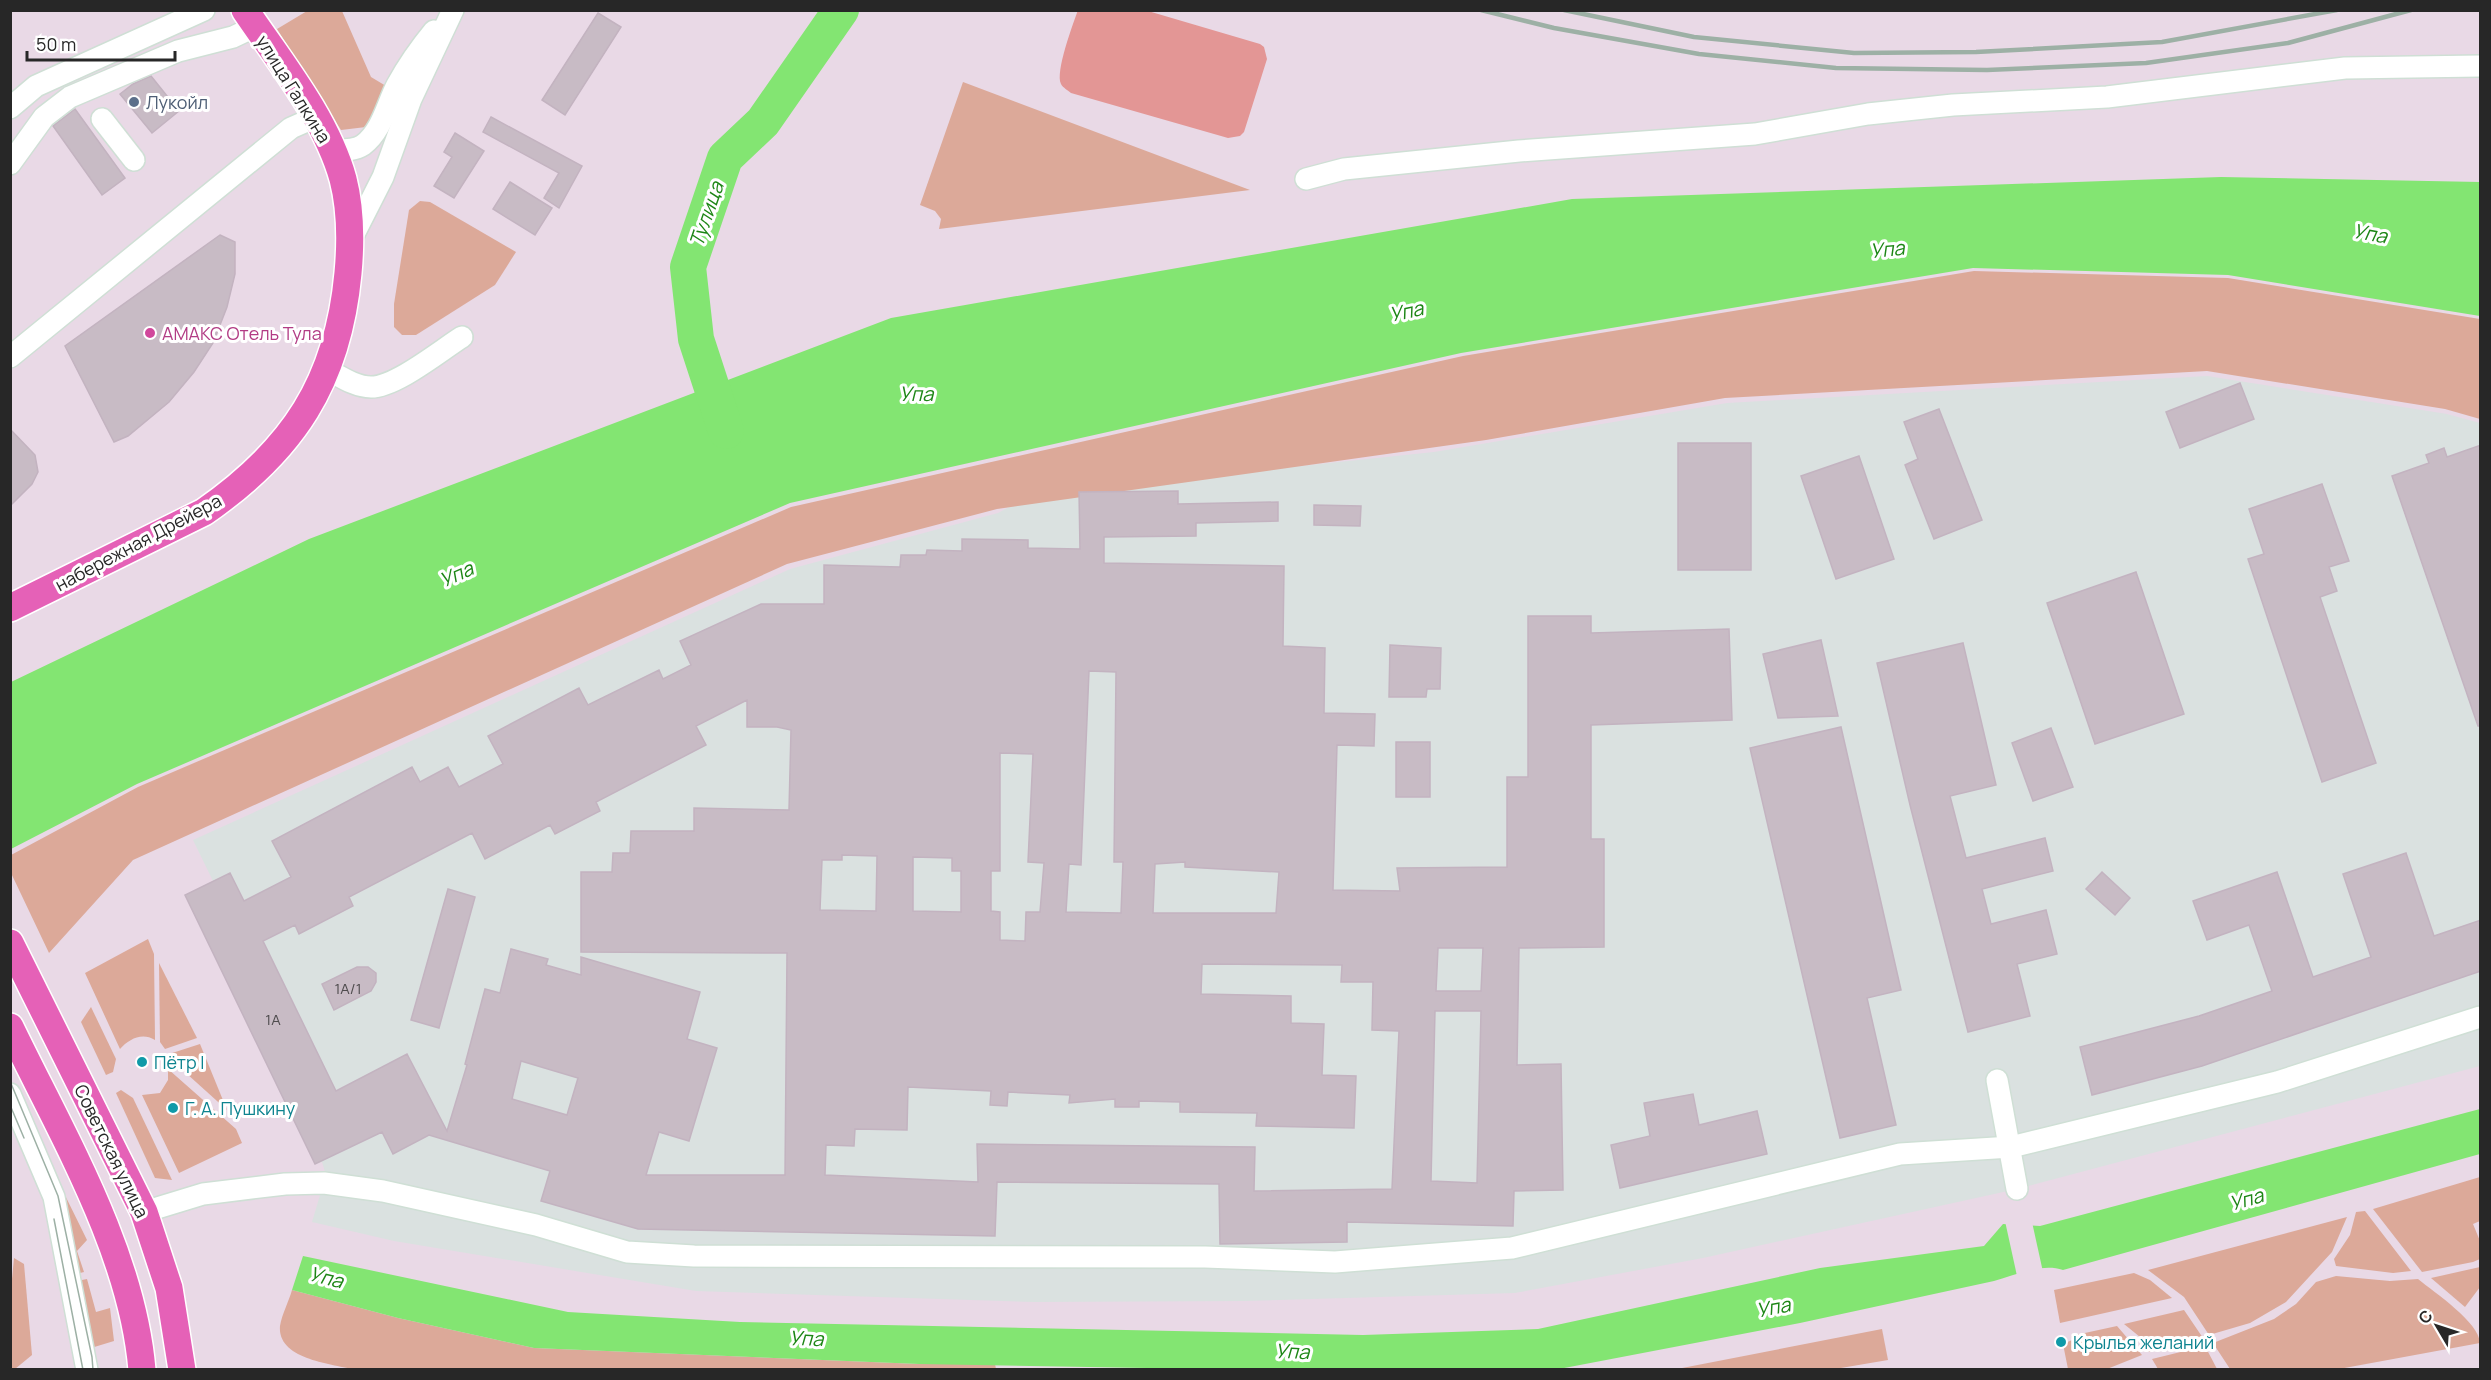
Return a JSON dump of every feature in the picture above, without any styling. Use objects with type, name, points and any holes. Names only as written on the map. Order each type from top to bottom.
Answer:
[{"type":"main road","name":"улица Галкина","points":[[250,18],[316,117],[332,150],[343,178],[351,240]]},
{"type":"main road","name":"набережная Дрейера","points":[[10,608],[204,512],[225,497],[281,446],[313,402],[328,370],[346,301],[351,240]]},
{"type":"main road","name":"Советская улица","points":[[10,943],[144,1212],[169,1288],[187,1368]]},
{"type":"main road","name":"Советская улица","points":[[10,1028],[97,1208],[126,1287],[142,1370]]},
{"type":"street","points":[[10,108],[36,86],[204,10]]},
{"type":"street","points":[[332,150],[349,150],[363,145],[377,130],[397,86],[419,48],[452,12]]},
{"type":"street","points":[[351,240],[382,177],[411,99],[452,12]]},
{"type":"street","points":[[10,164],[44,117],[70,97],[178,51],[233,37],[250,18]]},
{"type":"street","points":[[1306,179],[1344,169],[1472,155],[1755,134],[1868,114],[1953,105],[2107,97],[2345,68],[2481,66]]},
{"type":"street","points":[[10,357],[291,128],[316,117]]},
{"type":"street","points":[[102,118],[134,160]]},
{"type":"street","points":[[328,370],[352,383],[372,388],[393,381],[462,337]]},
{"type":"street","points":[[144,1212],[203,1194],[285,1184],[324,1183],[383,1191],[536,1225],[627,1252],[694,1256],[1205,1257],[1335,1262],[1512,1248],[1900,1154],[2011,1147],[2277,1082],[2481,1017]]},
{"type":"street","points":[[1997,1080],[2017,1189]]},
{"type":"street","points":[[10,1094],[54,1197],[87,1370]]},
{"type":"shaded area","points":[[1078,10],[1148,11],[1260,44],[1264,47],[1267,59],[1244,132],[1240,136],[1228,138],[1071,93],[1064,88],[1061,84],[1060,69]]},
{"type":"shaded area","points":[[307,11],[342,11],[371,77],[386,86],[366,127],[341,130],[277,29]]},
{"type":"shaded area","points":[[963,82],[1250,190],[939,229],[941,219],[935,211],[920,205]]},
{"type":"shaded area","points":[[420,201],[430,202],[516,252],[495,285],[416,335],[402,335],[394,327],[394,304],[409,210]]},
{"type":"shaded area","points":[[1974,271],[2228,278],[2480,319],[2480,419],[2445,409],[2207,371],[1725,398],[1486,440],[997,509],[787,564],[133,860],[49,953],[11,873],[11,855],[138,787],[791,507],[1463,356]]},
{"type":"shaded area","points":[[2207,376],[2447,414],[2480,423],[2480,1066],[2017,1189],[1703,1258],[1515,1293],[1244,1301],[1034,1302],[696,1291],[394,1241],[312,1222],[326,1175],[322,1162],[315,1164],[185,895],[213,881],[193,840],[790,569],[998,513],[1033,494],[1434,452],[1727,403]]},
{"type":"shaded area","points":[[148,939],[154,954],[155,1040],[145,1037],[136,1038],[127,1042],[120,1049],[85,973]]},
{"type":"shaded area","points":[[159,963],[197,1038],[165,1049],[160,1042]]},
{"type":"shaded area","points":[[91,1007],[116,1059],[113,1072],[106,1075],[81,1022]]},
{"type":"shaded area","points":[[200,1044],[227,1110],[166,1055]]},
{"type":"shaded area","points":[[168,1069],[236,1129],[242,1143],[179,1173],[142,1095],[160,1093],[168,1080]]},
{"type":"shaded area","points":[[121,1090],[133,1098],[172,1180],[155,1178],[116,1093]]},
{"type":"shaded area","points":[[26,1116],[87,1240],[77,1251],[84,1272],[76,1274]]},
{"type":"shaded area","points":[[2480,1177],[2480,1221],[2473,1224],[2480,1241],[2480,1259],[2473,1262],[2422,1272],[2373,1209]]},
{"type":"shaded area","points":[[2365,1211],[2411,1271],[2393,1273],[2336,1266],[2334,1259],[2350,1235],[2356,1212]]},
{"type":"shaded area","points":[[2347,1217],[2332,1252],[2286,1302],[2250,1323],[2209,1335],[2184,1297],[2148,1270]]},
{"type":"shaded area","points":[[14,1258],[24,1264],[32,1355],[11,1370],[10,1300]]},
{"type":"shaded area","points":[[2480,1267],[2480,1287],[2465,1307],[2431,1278]]},
{"type":"shaded area","points":[[2134,1273],[2150,1280],[2172,1298],[2060,1323],[2054,1290]]},
{"type":"shaded area","points":[[2336,1276],[2390,1281],[2418,1279],[2464,1317],[2478,1335],[2480,1343],[2339,1369],[2230,1369],[2213,1343],[2274,1319],[2296,1304],[2316,1282]]},
{"type":"shaded area","points":[[87,1279],[96,1312],[110,1308],[114,1341],[91,1348],[77,1281]]},
{"type":"shaded area","points":[[292,1290],[398,1318],[534,1348],[919,1364],[995,1364],[996,1369],[356,1370],[308,1358],[287,1346],[281,1337],[280,1326]]},
{"type":"shaded area","points":[[2184,1310],[2203,1338],[2149,1352],[2140,1337],[2124,1324]]},
{"type":"shaded area","points":[[2117,1326],[2142,1355],[2107,1369],[2068,1369],[2063,1344],[2072,1340],[2071,1336]]},
{"type":"shaded area","points":[[1882,1329],[1888,1360],[1835,1369],[1677,1369]]},
{"type":"shaded area","points":[[2205,1346],[2217,1369],[2158,1369],[2152,1359]]},
{"type":"water","name":"Упа","points":[[2221,177],[2480,182],[2480,316],[2228,275],[1973,268],[1461,353],[790,503],[137,784],[11,849],[11,682],[309,539],[891,318],[1572,199]]},
{"type":"water","name":"Упа","points":[[2480,1109],[2480,1154],[2063,1270],[2037,1269],[1994,1281],[1800,1323],[1559,1369],[1205,1369],[919,1364],[534,1348],[398,1318],[292,1290],[303,1256],[568,1312],[740,1322],[1363,1335],[1538,1329],[1820,1268],[1984,1246],[2003,1224],[2040,1226]]},
{"type":"pier","points":[[2005,1221],[2032,1222],[2043,1272],[2017,1276]]},
{"type":"building","points":[[598,13],[621,27],[565,115],[542,100]]},
{"type":"building","points":[[151,76],[179,111],[152,133],[120,94],[133,84]]},
{"type":"building","points":[[75,109],[125,178],[102,195],[53,126]]},
{"type":"building","points":[[491,117],[582,166],[559,208],[544,198],[559,173],[483,132]]},
{"type":"building","points":[[455,133],[484,151],[454,198],[434,186],[452,157],[444,152]]},
{"type":"building","points":[[510,182],[552,208],[535,235],[493,209]]},
{"type":"building","name":"АМАКС Отель Тула","points":[[220,235],[235,242],[235,274],[227,307],[213,343],[194,372],[169,402],[128,436],[114,442],[65,346]]},
{"type":"building","points":[[2240,383],[2254,419],[2180,448],[2166,412]]},
{"type":"building","points":[[1939,409],[1982,520],[1934,539],[1905,465],[1918,459],[1904,422]]},
{"type":"building","points":[[10,429],[35,455],[38,472],[32,484],[10,506]]},
{"type":"building","points":[[1678,443],[1751,443],[1751,570],[1678,570]]},
{"type":"building","points":[[2481,445],[2481,726],[2478,726],[2392,476],[2429,463],[2426,455],[2444,448],[2447,457]]},
{"type":"building","points":[[1859,456],[1894,559],[1836,579],[1801,476]]},
{"type":"building","points":[[2322,484],[2349,561],[2329,567],[2337,591],[2320,597],[2376,763],[2322,782],[2248,559],[2264,554],[2249,509]]},
{"type":"building","points":[[1178,491],[1178,504],[1278,502],[1278,521],[1196,523],[1196,536],[1104,537],[1104,563],[1284,566],[1283,646],[1325,648],[1324,713],[1375,714],[1374,746],[1337,745],[1333,890],[1400,891],[1397,868],[1507,867],[1507,777],[1528,777],[1528,616],[1591,616],[1591,633],[1729,629],[1732,720],[1591,725],[1591,839],[1604,839],[1604,947],[1519,948],[1517,1065],[1561,1064],[1563,1190],[1514,1191],[1513,1226],[1347,1222],[1347,1242],[1220,1244],[1219,1184],[997,1182],[995,1236],[638,1229],[541,1201],[550,1171],[429,1135],[393,1154],[382,1132],[315,1164],[185,895],[230,873],[244,901],[291,877],[272,841],[412,767],[420,782],[448,767],[459,787],[503,764],[488,736],[579,688],[588,705],[659,670],[663,679],[691,665],[680,641],[761,604],[824,604],[824,565],[900,567],[901,555],[926,555],[927,550],[962,551],[962,539],[1028,540],[1028,548],[1080,549],[1079,492]],"holes":[[[1089,671],[1116,672],[1114,862],[1123,862],[1121,913],[1066,912],[1069,864],[1081,865]],[[747,700],[747,727],[777,727],[791,730],[789,810],[694,808],[694,831],[631,831],[630,853],[613,853],[612,872],[581,872],[581,952],[787,953],[785,1175],[646,1175],[659,1132],[689,1141],[717,1048],[687,1039],[700,992],[581,957],[581,975],[546,965],[548,959],[511,949],[500,993],[485,989],[465,1064],[467,1065],[447,1131],[407,1054],[336,1091],[263,941],[295,925],[299,934],[353,906],[349,897],[472,833],[485,859],[550,825],[555,834],[600,811],[596,802],[706,745],[696,726]],[[1000,753],[1033,754],[1028,862],[1044,863],[1040,912],[1026,912],[1025,941],[1000,940],[1000,912],[991,911],[991,871],[1000,871]],[[842,855],[877,856],[876,911],[820,910],[822,860],[842,860]],[[913,857],[952,858],[952,871],[961,871],[961,912],[913,911]],[[1185,862],[1185,867],[1279,872],[1276,913],[1153,913],[1155,864]],[[1438,948],[1483,948],[1481,991],[1436,991]],[[1202,964],[1342,965],[1341,982],[1373,982],[1372,1030],[1399,1031],[1392,1189],[1254,1191],[1255,1147],[977,1144],[978,1182],[825,1175],[826,1145],[854,1146],[855,1129],[907,1130],[908,1087],[991,1091],[990,1105],[1007,1106],[1008,1092],[1070,1095],[1069,1103],[1115,1099],[1115,1107],[1139,1107],[1139,1101],[1180,1102],[1180,1112],[1257,1113],[1256,1126],[1354,1128],[1356,1076],[1322,1075],[1324,1024],[1291,1023],[1291,996],[1201,994]],[[1435,1011],[1481,1011],[1477,1183],[1431,1181]],[[521,1061],[578,1078],[567,1115],[512,1099]]]},
{"type":"building","points":[[1314,505],[1361,506],[1360,526],[1314,525]]},
{"type":"building","points":[[2136,572],[2184,714],[2095,744],[2047,603]]},
{"type":"building","points":[[1821,640],[1838,716],[1778,718],[1763,654]]},
{"type":"building","points":[[1963,643],[1996,785],[1950,796],[1966,858],[2045,838],[2053,871],[1982,889],[1991,924],[2046,910],[2057,954],[2017,964],[2030,1016],[1968,1032],[1910,805],[1877,663]]},
{"type":"building","points":[[1390,645],[1441,648],[1440,689],[1427,689],[1426,697],[1389,697]]},
{"type":"building","points":[[1841,727],[1901,990],[1867,998],[1896,1125],[1840,1138],[1750,748]]},
{"type":"building","points":[[2051,728],[2073,787],[2033,801],[2012,743]]},
{"type":"building","points":[[1396,742],[1430,742],[1430,797],[1396,797]]},
{"type":"building","points":[[2406,853],[2434,936],[2481,920],[2481,971],[2202,1066],[2092,1095],[2080,1047],[2199,1016],[2272,991],[2249,925],[2207,940],[2193,901],[2277,872],[2313,977],[2371,957],[2343,874]]},
{"type":"building","points":[[2102,872],[2130,898],[2115,915],[2086,889]]},
{"type":"building","points":[[448,889],[475,897],[439,1028],[411,1020]]},
{"type":"building","points":[[357,967],[368,967],[376,973],[376,982],[371,991],[334,1010],[322,984]]},
{"type":"building","points":[[1693,1094],[1699,1125],[1757,1111],[1767,1154],[1620,1188],[1611,1145],[1650,1136],[1644,1103]]},
{"type":"waterway","name":"Тулица","points":[[726,431],[696,339],[688,267],[725,158],[763,122],[841,10]]},
{"type":"tram line","points":[[10,1081],[58,1196],[93,1370]]},
{"type":"tram line","points":[[10,1105],[24,1138]]},
{"type":"tram line","points":[[54,1219],[83,1370]]},
{"type":"railway","points":[[1481,10],[1554,28],[1699,54],[1836,68],[1987,70],[2146,63],[2288,43],[2411,10]]},
{"type":"railway","points":[[1564,10],[1694,37],[1854,53],[1976,52],[2162,42],[2337,10]]},
{"type":"place","name":"Лукойл","points":[[134,102]]},
{"type":"place","name":"АМАКС Отель Тула","points":[[150,333]]},
{"type":"place","name":"Пётр I","points":[[142,1062]]},
{"type":"place","name":"Г. А. Пушкину","points":[[173,1108]]},
{"type":"place","name":"Крылья желаний","points":[[2061,1342]]}]
